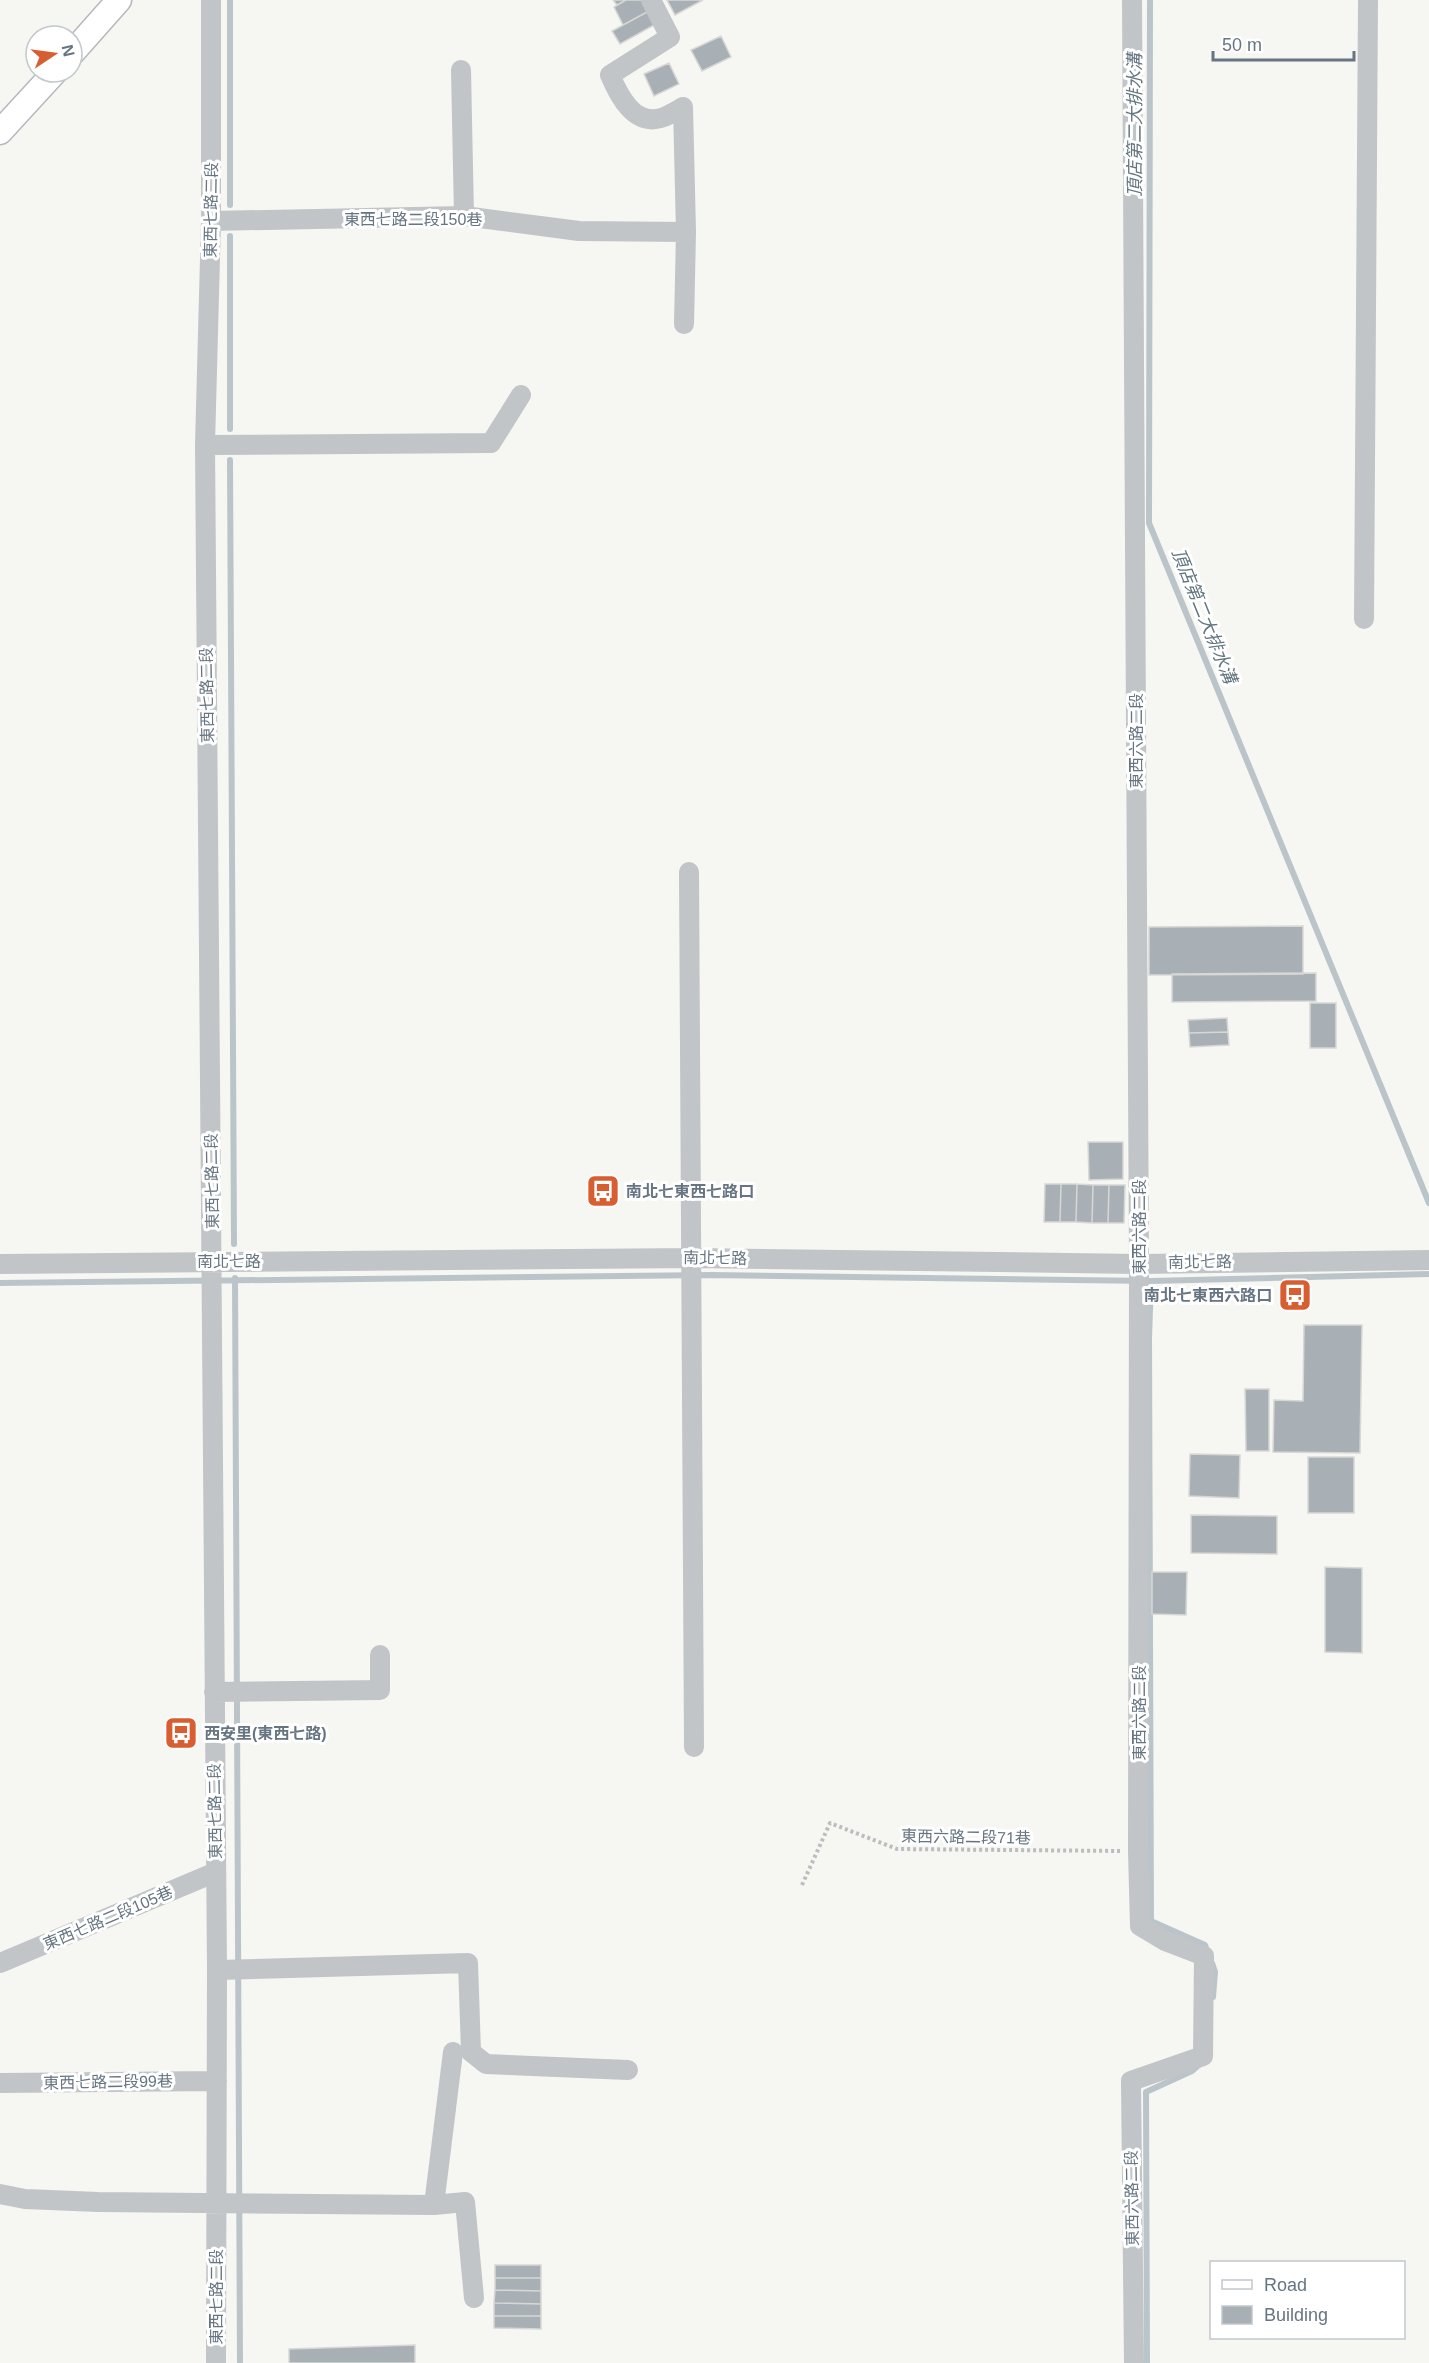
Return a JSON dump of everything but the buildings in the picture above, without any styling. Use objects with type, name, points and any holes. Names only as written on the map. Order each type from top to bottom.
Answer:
[{"type":"main road","points":[[84,39],[119,0]]},
{"type":"main road","points":[[0,132],[44,84]]},
{"type":"street","name":"東西七路二段","points":[[210,0],[211,221],[205,445],[213,1261],[217,1970],[216,2363]]},
{"type":"street","points":[[651,0],[670,37],[610,75],[621,100],[642,118],[660,119],[683,107],[686,232],[684,324]]},
{"type":"street","name":"東西六路二段","points":[[1132,0],[1140,1926],[1165,1941],[1204,1956],[1203,2056],[1131,2081],[1134,2363]]},
{"type":"street","points":[[1364,619],[1368,0]]},
{"type":"street","points":[[461,70],[464,216]]},
{"type":"street","name":"東西七路二段150巷","points":[[211,221],[464,216],[579,231],[686,232]]},
{"type":"street","points":[[205,445],[491,443],[521,395]]},
{"type":"street","points":[[689,872],[694,1747]]},
{"type":"street","name":"南北七路","points":[[0,1263],[693,1257],[1139,1264],[1422,1260]]},
{"type":"street","points":[[214,1692],[380,1689],[380,1655]]},
{"type":"street","name":"東西七路二段105巷","points":[[0,1963],[216,1872]]},
{"type":"street","points":[[217,1970],[468,1963],[471,2052],[486,2064],[628,2070]]},
{"type":"street","points":[[434,2205],[453,2052]]},
{"type":"street","name":"東西七路二段99巷","points":[[0,2084],[217,2081]]},
{"type":"street","points":[[0,2194],[25,2199],[66,2201],[216,2204],[434,2205],[465,2202],[474,2298]]},
{"type":"path","name":"東西六路二段71巷","points":[[802,1885],[830,1823],[897,1849],[1138,1851]]},
{"type":"waterway","points":[[230,0],[230,205]]},
{"type":"waterway","name":"頂店第二大排水溝","points":[[1150,0],[1149,523],[1429,1203]]},
{"type":"waterway","points":[[230,236],[230,429]]},
{"type":"waterway","points":[[230,460],[234,1244]]},
{"type":"waterway","points":[[0,1283],[711,1275],[1151,1281],[1429,1274]]},
{"type":"waterway","points":[[235,1278],[240,2363]]},
{"type":"waterway","points":[[1151,1281],[1149,1338],[1151,1921],[1205,1945],[1208,1954]]},
{"type":"waterway","points":[[1212,1963],[1215,1972],[1213,1997]]},
{"type":"waterway","points":[[1147,2363],[1146,2092],[1192,2071],[1200,2064]]},
{"type":"place","name":"南北七東西七路口","points":[[603,1191]]},
{"type":"place","name":"南北七東西六路口","points":[[1295,1295]]},
{"type":"place","name":"西安里(東西七路)","points":[[181,1733]]}]
